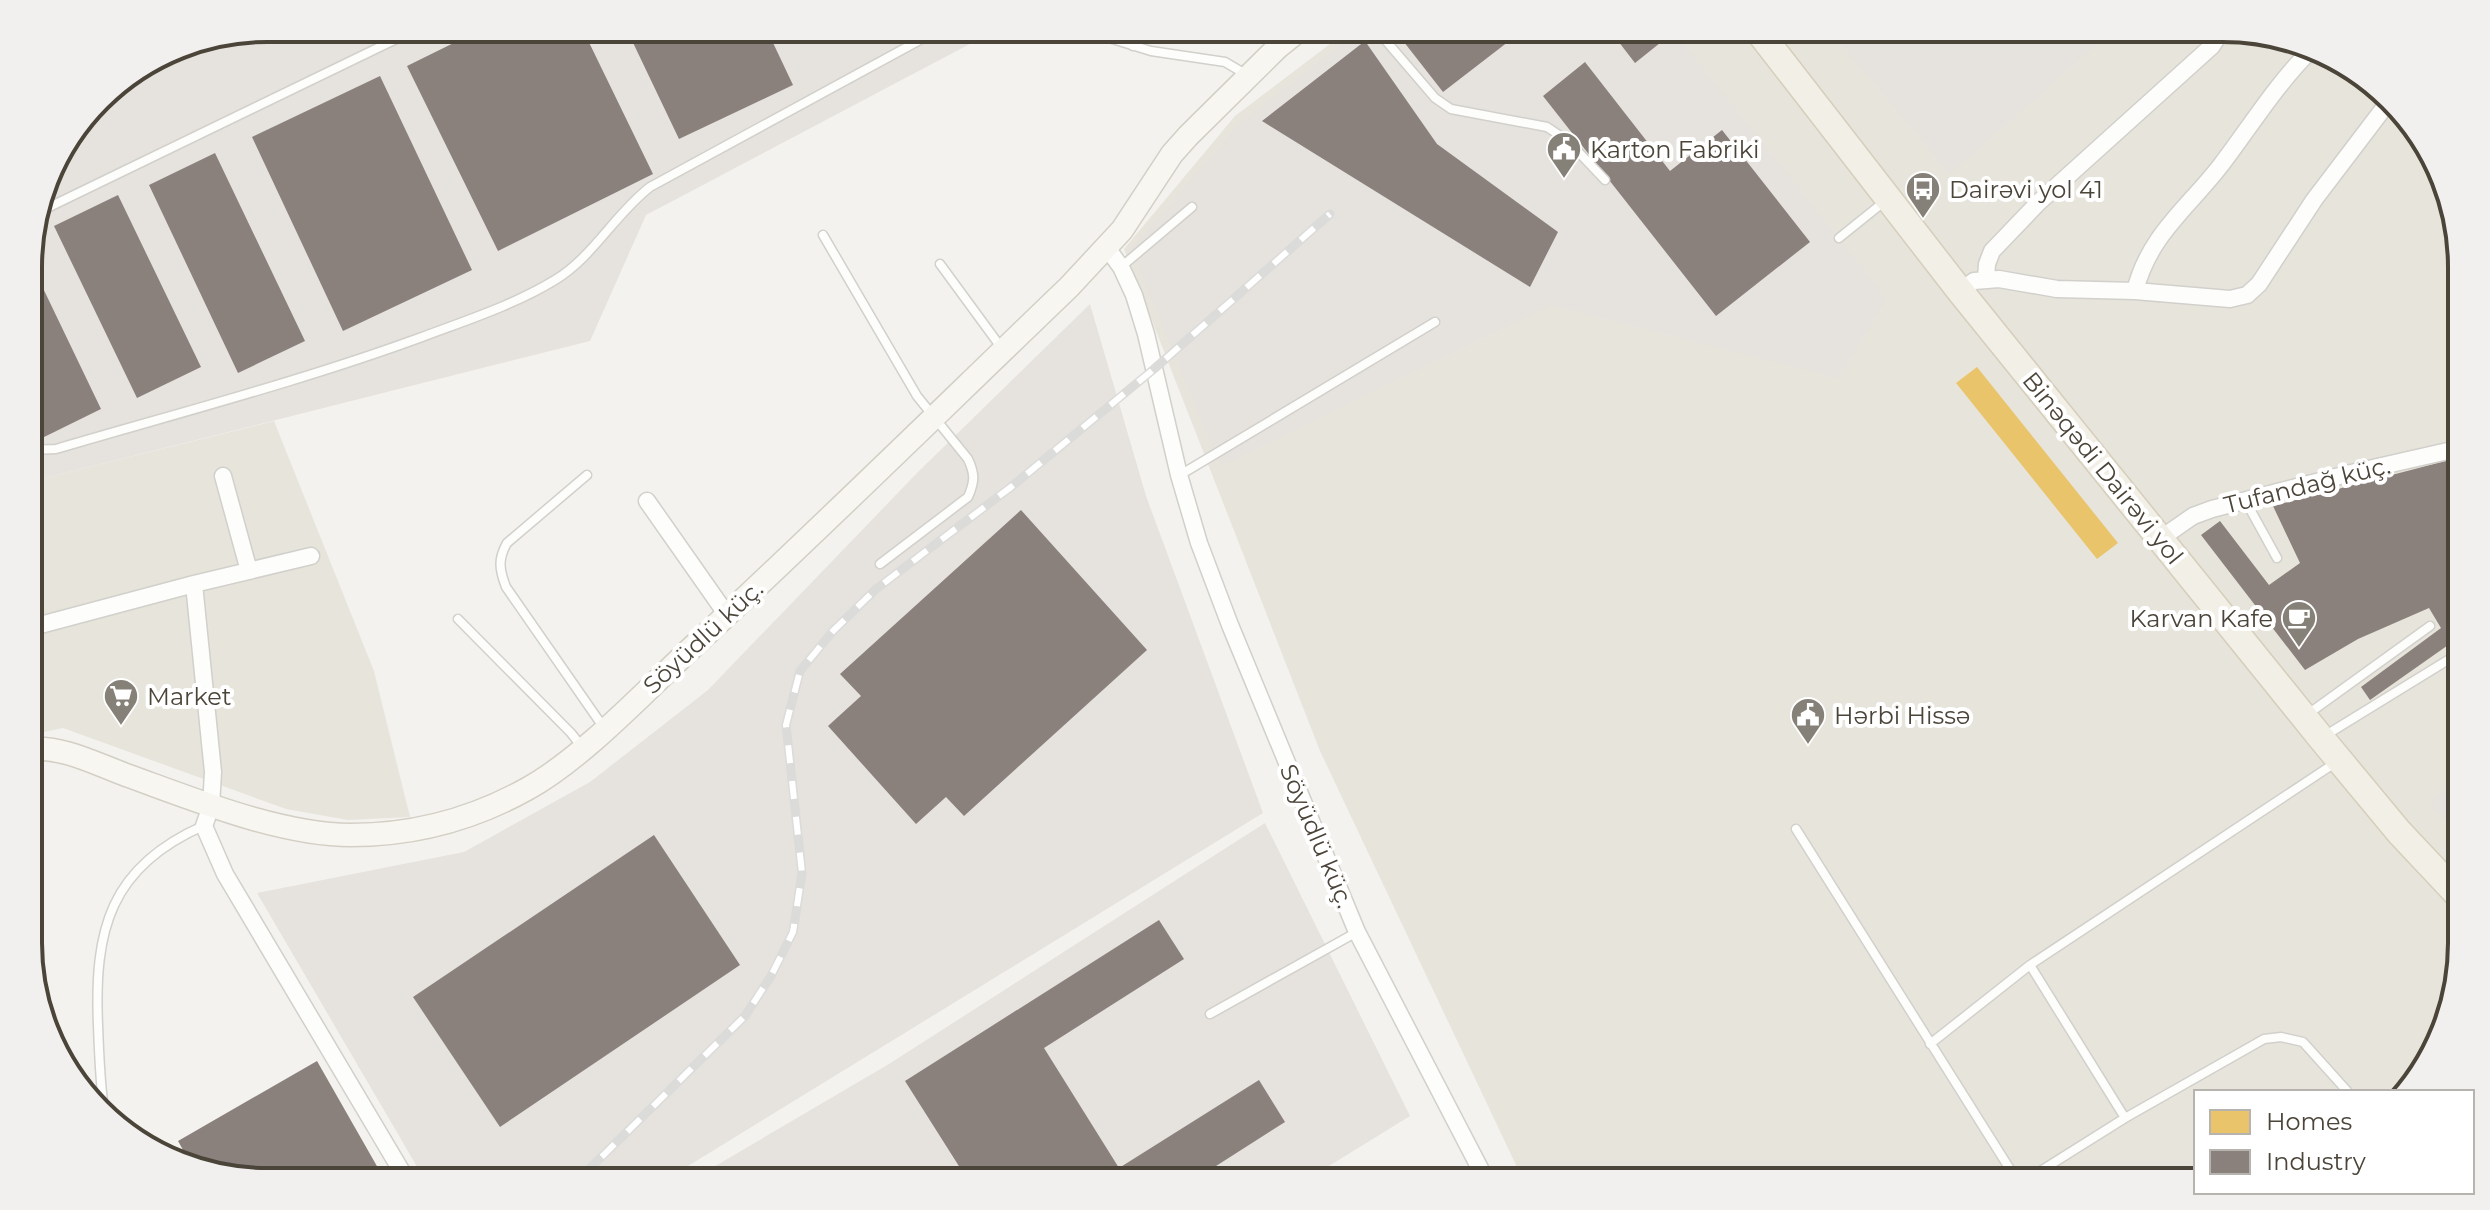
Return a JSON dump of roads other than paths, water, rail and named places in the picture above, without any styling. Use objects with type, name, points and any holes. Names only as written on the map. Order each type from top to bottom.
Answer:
[{"type":"main road","name":"Binəqədi Dairəvi yol","points":[[1770,42],[1960,291],[2160,539],[2339,760],[2448,881]]},
{"type":"street","name":"Söyüdlü küç.","points":[[42,749],[58,750],[208,816],[320,832],[370,835],[441,824],[486,809],[529,788],[562,766],[604,729],[1003,351],[1107,248],[1172,154],[1284,42]]},
{"type":"street","points":[[1986,278],[1992,251],[2039,202],[2215,42]]},
{"type":"street","points":[[2135,291],[2147,253],[2160,234],[2213,176],[2305,58]]},
{"type":"street","points":[[1960,291],[1974,281],[1986,278],[2057,289],[2135,291],[2230,299],[2247,295],[2259,284],[2314,200],[2383,110]]},
{"type":"street","name":"Söyüdlü küç.","points":[[1107,248],[1121,267],[1134,295],[1179,475],[1199,543],[1230,625],[1357,932],[1480,1168]]},
{"type":"street","name":"Tufandağ küç.","points":[[2160,539],[2193,516],[2245,500],[2448,451]]},
{"type":"street","points":[[223,476],[249,571]]},
{"type":"street","points":[[647,501],[727,615]]},
{"type":"street","points":[[42,625],[311,556]]},
{"type":"street","points":[[194,584],[212,745],[208,816],[225,874],[400,1168]]},
{"type":"lane","points":[[51,206],[390,42]]},
{"type":"lane","points":[[42,450],[56,449],[393,348],[519,298],[557,279],[577,264],[633,200],[650,187],[916,42]]},
{"type":"lane","points":[[1121,42],[1225,62],[1248,76]]},
{"type":"lane","points":[[1133,46],[1134,42]]},
{"type":"lane","points":[[1387,42],[1435,98],[1451,109],[1547,127],[1568,141],[1605,180]]},
{"type":"lane","points":[[1839,238],[1888,198]]},
{"type":"lane","points":[[1121,267],[1192,207]]},
{"type":"lane","points":[[823,235],[917,396],[968,459],[975,482],[968,497],[880,564]]},
{"type":"lane","points":[[940,264],[1003,351]]},
{"type":"lane","points":[[1179,475],[1435,322]]},
{"type":"lane","points":[[587,475],[507,543],[501,554],[499,569],[506,587],[604,729]]},
{"type":"lane","points":[[2245,500],[2277,558]]},
{"type":"lane","points":[[458,619],[571,733],[582,748]]},
{"type":"lane","points":[[2304,717],[2430,626]]},
{"type":"lane","points":[[2321,738],[2448,660]]},
{"type":"lane","points":[[1930,1044],[2030,965],[2339,760]]},
{"type":"lane","points":[[103,1096],[96,979],[103,932],[121,892],[135,873],[208,816]]},
{"type":"lane","points":[[1796,829],[2011,1168]]},
{"type":"lane","points":[[1210,1014],[1357,932]]},
{"type":"lane","points":[[2030,965],[2125,1118]]},
{"type":"lane","points":[[2043,1168],[2264,1039],[2281,1037],[2303,1042],[2346,1090]]},
{"type":"railway","points":[[590,1168],[745,1016],[771,976],[793,932],[802,873],[786,725],[800,671],[833,631],[876,589],[1011,487],[1154,369],[1330,214]]},
{"type":"place","name":"Karton Fabriki","points":[[1564,180]]},
{"type":"place","name":"Dairəvi yol 41","points":[[1923,220]]},
{"type":"place","name":"Karvan Kafe","points":[[2299,649]]},
{"type":"place","name":"Market","points":[[121,727]]},
{"type":"place","name":"Hərbi Hissə","points":[[1808,746]]}]
